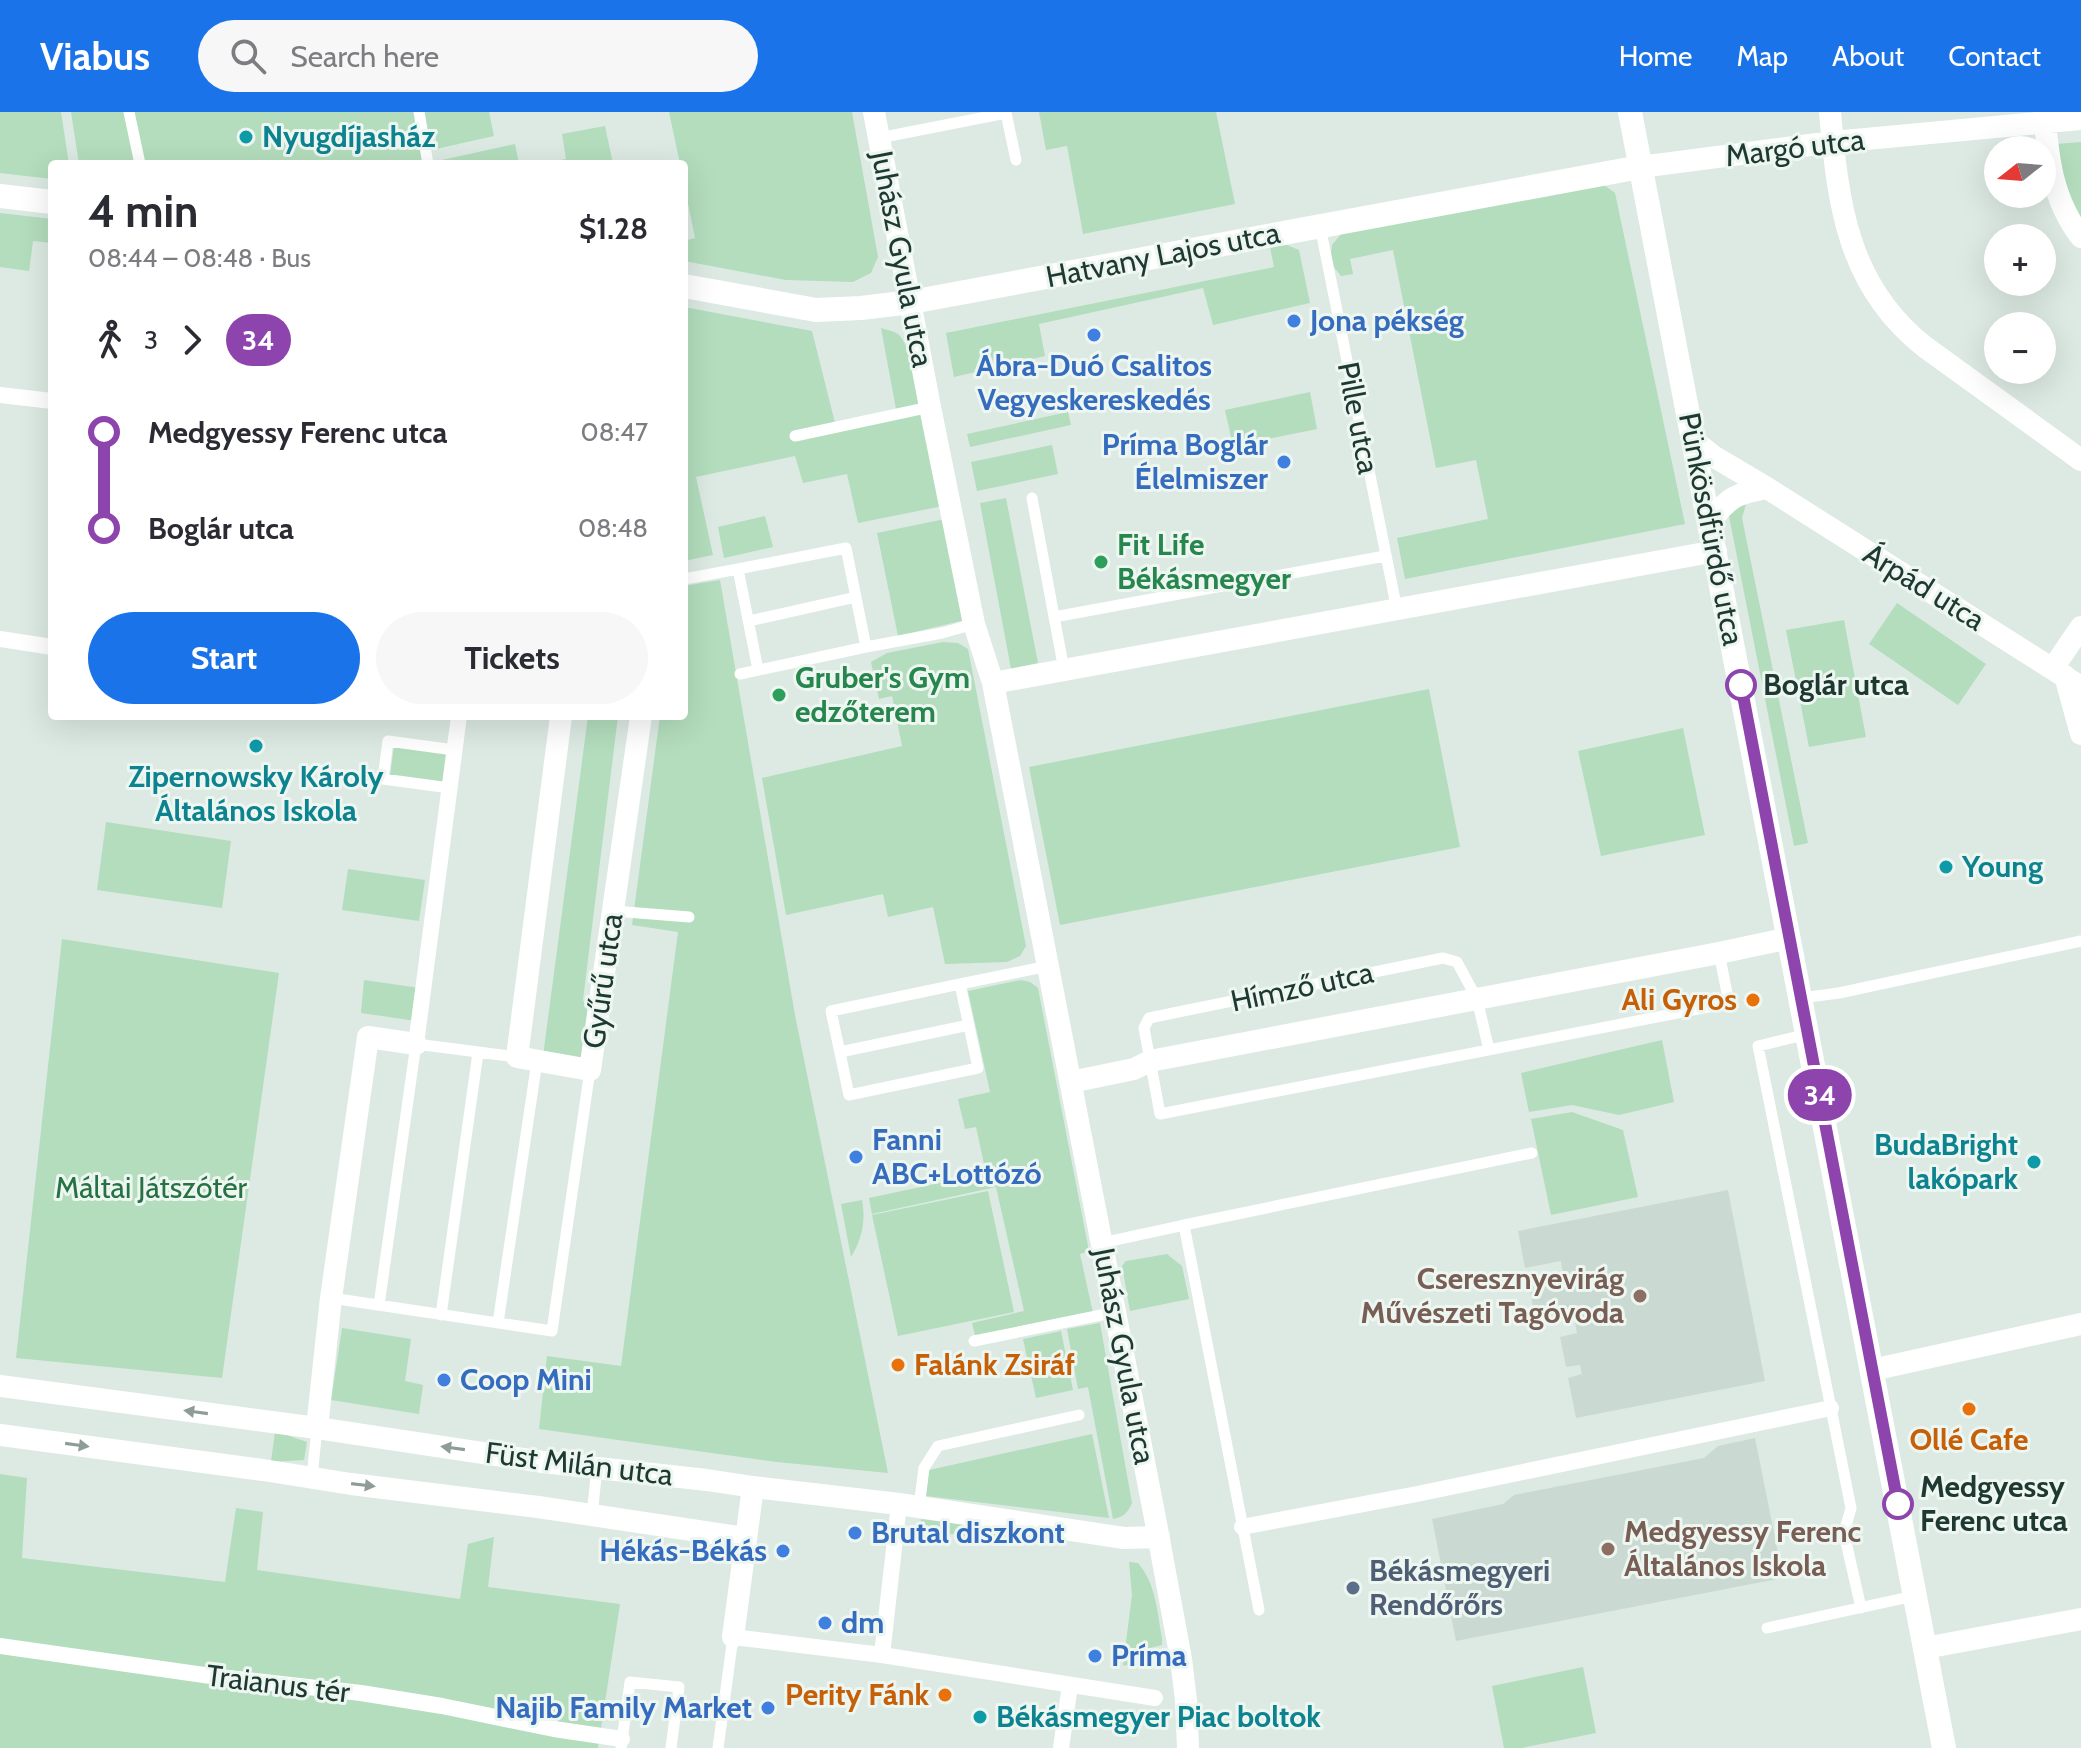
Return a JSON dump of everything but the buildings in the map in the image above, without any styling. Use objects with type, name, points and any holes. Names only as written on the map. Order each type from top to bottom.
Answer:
[{"type":"street","name":"Juhász Gyula utca","points":[[874,112],[974,624],[993,683],[1116,1312],[1181,1659],[1188,1748]]},
{"type":"street","name":"Pünkösdfürdő utca","points":[[1630,112],[1944,1748]]},
{"type":"street","points":[[1830,112],[1840,201],[1849,239],[1874,291],[1892,318],[1925,347],[2081,460]]},
{"type":"street","name":"Margó utca","points":[[1640,167],[2044,117],[2081,119]]},
{"type":"street","points":[[2044,117],[2054,186],[2068,218],[2081,237]]},
{"type":"street","name":"Hatvany Lajos utca","points":[[688,287],[816,310],[911,302],[1640,167]]},
{"type":"street","points":[[0,196],[48,202]]},
{"type":"street","points":[[0,395],[48,401]]},
{"type":"street","name":"Árpád utca","points":[[1694,441],[1713,456],[2066,677]]},
{"type":"street","points":[[1710,523],[1722,506],[1741,493],[1767,488]]},
{"type":"street","points":[[993,683],[1716,551]]},
{"type":"street","points":[[2081,627],[2066,677],[2081,734]]},
{"type":"street","points":[[0,639],[48,646]]},
{"type":"street","points":[[317,1428],[331,1298],[368,1037],[416,1044],[458,720]]},
{"type":"street","points":[[527,1059],[561,720]]},
{"type":"street","name":"Gyűrű utca","points":[[527,1059],[590,1070],[640,720]]},
{"type":"street","name":"Hímző utca","points":[[1071,1082],[1134,1069],[1150,1061],[1789,938]]},
{"type":"street","points":[[1872,1370],[2081,1324]]},
{"type":"street","name":"Füst Milán utca","points":[[0,1386],[543,1462],[909,1506],[1132,1539],[1159,1537]]},
{"type":"street","points":[[1242,1527],[1831,1408]]},
{"type":"street","name":"Füst Milán utca","points":[[0,1435],[745,1538]]},
{"type":"street","points":[[753,1487],[733,1637],[882,1655],[1155,1698]]},
{"type":"street","points":[[882,1655],[909,1506]]},
{"type":"street","points":[[1925,1648],[2081,1619]]},
{"type":"street","name":"Traianus tér","points":[[0,1646],[211,1676],[361,1693],[442,1706],[622,1743]]},
{"type":"street","points":[[1061,1748],[1070,1685]]},
{"type":"lane","points":[[129,112],[139,160]]},
{"type":"lane","points":[[419,112],[427,160]]},
{"type":"lane","points":[[879,138],[1006,113],[1016,160]]},
{"type":"lane","name":"Pille utca","points":[[1320,225],[1397,610]]},
{"type":"lane","name":"Juhász Gyula utca","points":[[795,436],[930,407]]},
{"type":"lane","points":[[1032,498],[1064,670]]},
{"type":"lane","points":[[688,578],[846,548],[866,647]]},
{"type":"lane","points":[[1054,617],[1385,556]]},
{"type":"lane","points":[[738,569],[758,670]]},
{"type":"lane","points":[[749,621],[856,597]]},
{"type":"lane","points":[[740,674],[974,624]]},
{"type":"lane","points":[[450,788],[383,779],[388,741],[454,750]]},
{"type":"lane","points":[[614,911],[689,917]]},
{"type":"lane","points":[[1801,998],[1839,993],[2081,941]]},
{"type":"lane","name":"Hímző utca","points":[[1489,1050],[1477,999],[1457,962],[1443,958],[1149,1018],[1144,1028],[1160,1114],[1489,1050],[1729,1003],[1719,953]]},
{"type":"lane","points":[[960,984],[978,1068],[849,1095],[831,1011],[960,984],[1048,966]]},
{"type":"lane","points":[[840,1052],[969,1025]]},
{"type":"lane","points":[[1808,1034],[1758,1046],[1851,1508],[1844,1533],[1861,1608]]},
{"type":"lane","points":[[379,1305],[416,1044],[527,1059],[498,1323]]},
{"type":"lane","points":[[441,1315],[478,1053]]},
{"type":"lane","points":[[331,1298],[552,1331],[590,1070]]},
{"type":"lane","points":[[1101,1243],[1532,1153]]},
{"type":"lane","points":[[1184,1225],[1259,1610]]},
{"type":"lane","points":[[974,1341],[1116,1312]]},
{"type":"lane","points":[[909,1506],[924,1468],[938,1446],[1079,1415]]},
{"type":"lane","points":[[312,1477],[317,1428]]},
{"type":"lane","points":[[592,1515],[597,1468]]},
{"type":"lane","points":[[1767,1628],[1915,1596]]},
{"type":"lane","points":[[718,1748],[733,1637]]},
{"type":"lane","points":[[622,1743],[630,1682],[679,1687],[671,1748]]},
{"type":"shaded area","name":"Cseresznyevirág Művészeti Tagóvoda","points":[[1728,1190],[1765,1381],[1576,1418],[1568,1378],[1582,1374],[1580,1365],[1566,1367],[1560,1337],[1577,1333],[1573,1312],[1535,1318],[1528,1280],[1563,1274],[1561,1261],[1525,1268],[1518,1231]]},
{"type":"shaded area","name":"Medgyessy Ferenc Általános Iskola","points":[[1755,1438],[1783,1578],[1456,1641],[1432,1519],[1503,1504],[1514,1495],[1704,1458],[1718,1446]]},
{"type":"green space","points":[[0,112],[61,112],[68,160],[48,160],[48,179],[0,173]]},
{"type":"green space","points":[[71,112],[414,112],[423,160],[78,160]]},
{"type":"green space","points":[[424,112],[489,112],[494,136],[436,149],[436,137],[429,138]]},
{"type":"green space","points":[[669,112],[852,112],[878,257],[871,273],[853,282],[786,280],[688,262],[688,240],[695,238],[688,204],[688,160],[679,160]]},
{"type":"green space","points":[[1039,112],[1216,112],[1235,204],[1083,234],[1067,146],[1046,150]]},
{"type":"green space","points":[[605,126],[612,160],[561,160],[566,159],[562,134]]},
{"type":"green space","points":[[2081,142],[2081,217],[2066,182],[2057,144]]},
{"type":"green space","points":[[515,144],[518,160],[442,160]]},
{"type":"green space","points":[[1600,182],[1615,193],[1685,524],[1405,579],[1397,538],[1488,519],[1476,460],[1436,468],[1393,250],[1350,259],[1353,274],[1341,276],[1330,262],[1332,245],[1346,228]]},
{"type":"green space","points":[[0,213],[48,219],[48,243],[33,241],[29,271],[0,267]]},
{"type":"green space","points":[[1287,245],[1299,250],[1310,303],[1213,325],[1203,288],[1039,324],[1045,356],[954,377],[946,333],[1274,267],[1270,247]]},
{"type":"green space","points":[[688,308],[812,331],[835,423],[896,409],[881,328],[897,334],[906,346],[919,388],[943,506],[858,523],[847,474],[803,483],[795,456],[696,477],[713,555],[688,560]]},
{"type":"green space","points":[[1310,392],[1317,429],[1233,446],[1225,410]]},
{"type":"green space","points":[[1068,412],[1071,425],[970,447],[967,434]]},
{"type":"green space","points":[[1052,445],[1058,474],[977,491],[971,462]]},
{"type":"green space","points":[[1006,498],[1038,663],[1011,669],[980,503]]},
{"type":"green space","points":[[1747,501],[1742,518],[1808,843],[1794,846],[1729,516]]},
{"type":"green space","points":[[765,516],[773,547],[724,558],[718,527]]},
{"type":"green space","points":[[945,519],[965,620],[898,636],[877,533]]},
{"type":"green space","points":[[720,580],[795,1015],[888,1473],[777,1462],[539,1429],[547,1356],[621,1366],[678,932],[632,925],[659,720],[688,720],[688,585]]},
{"type":"green space","points":[[1897,603],[1986,664],[1958,705],[1869,644]]},
{"type":"green space","points":[[1844,620],[1866,737],[1809,747],[1786,630]]},
{"type":"green space","points":[[943,642],[958,643],[968,649],[1026,946],[1020,956],[1007,962],[945,964],[933,907],[888,917],[883,894],[786,915],[762,778],[902,746],[892,696],[879,699],[871,662],[887,653]]},
{"type":"green space","points":[[1429,689],[1460,847],[1060,925],[1029,767]]},
{"type":"green space","points":[[587,720],[618,720],[583,1000],[593,1020],[588,1057],[572,1060],[543,1056]]},
{"type":"green space","points":[[1683,728],[1705,835],[1601,856],[1578,751]]},
{"type":"green space","points":[[394,745],[451,753],[447,785],[390,777]]},
{"type":"green space","points":[[106,822],[231,841],[222,908],[97,890]]},
{"type":"green space","points":[[348,869],[425,880],[419,921],[342,910]]},
{"type":"green space","name":"Máltai Játszótér","points":[[62,939],[279,973],[222,1378],[16,1358]]},
{"type":"green space","points":[[364,980],[420,988],[416,1021],[361,1013]]},
{"type":"green space","points":[[1021,980],[1038,988],[1089,1251],[1080,1254],[1093,1313],[976,1339],[972,1323],[1024,1311],[996,1187],[872,1214],[869,1198],[986,1173],[976,1127],[965,1129],[958,1099],[990,1092],[968,991]]},
{"type":"green space","points":[[1662,1040],[1674,1102],[1619,1115],[1572,1105],[1529,1112],[1521,1073]]},
{"type":"green space","points":[[1572,1112],[1623,1130],[1638,1197],[1551,1215],[1531,1119]]},
{"type":"green space","points":[[988,1191],[1014,1312],[898,1336],[872,1215]]},
{"type":"green space","points":[[862,1200],[862,1230],[851,1257],[841,1204]]},
{"type":"green space","points":[[1167,1254],[1182,1266],[1189,1299],[1130,1311],[1122,1266],[1126,1261]]},
{"type":"green space","points":[[1100,1323],[1132,1503],[1125,1514],[1113,1519],[1088,1387],[1078,1389],[1067,1329]]},
{"type":"green space","points":[[342,1328],[411,1339],[405,1381],[423,1385],[419,1414],[331,1400]]},
{"type":"green space","points":[[1061,1331],[1073,1390],[1036,1398],[1023,1339]]},
{"type":"green space","points":[[275,1431],[307,1442],[304,1460],[271,1462]]},
{"type":"green space","points":[[1092,1434],[1109,1518],[926,1496],[929,1470]]},
{"type":"green space","points":[[0,1474],[27,1478],[22,1558],[225,1582],[236,1508],[263,1512],[257,1570],[460,1599],[468,1544],[494,1537],[488,1587],[620,1604],[598,1748],[0,1748]]},
{"type":"green space","points":[[921,1519],[1006,1529],[1005,1541],[920,1530]]},
{"type":"green space","points":[[1129,1562],[1138,1563],[1149,1580],[1162,1638],[1162,1645],[1138,1651],[1136,1667],[1123,1665],[1132,1595]]},
{"type":"green space","points":[[1583,1667],[1596,1733],[1522,1748],[1504,1748],[1492,1686]]},
{"type":"bus line","name":"34","points":[[1741,685],[1898,1504]]},
{"type":"place","name":"Nyugdíjasház","points":[[246,137]]},
{"type":"place","name":"Jona pékség","points":[[1294,321]]},
{"type":"place","name":"Ábra-Duó Csalitos Vegyeskereskedés","points":[[1094,335]]},
{"type":"place","name":"Príma Boglár Élelmiszer","points":[[1284,462]]},
{"type":"place","name":"Fit Life Békásmegyer","points":[[1101,562]]},
{"type":"place","name":"Boglár utca","points":[[1741,685]]},
{"type":"place","name":"Gruber's Gym edzőterem","points":[[779,695]]},
{"type":"place","name":"Zipernowsky Károly Általános Iskola","points":[[256,746]]},
{"type":"place","name":"Young","points":[[1946,867]]},
{"type":"place","name":"Ali Gyros","points":[[1753,1000]]},
{"type":"place","name":"Fanni ABC+Lottózó","points":[[856,1157]]},
{"type":"place","name":"BudaBright lakópark","points":[[2034,1162]]},
{"type":"place","name":"Cseresznyevirág Művészeti Tagóvoda","points":[[1640,1296]]},
{"type":"place","name":"Falánk Zsiráf","points":[[898,1365]]},
{"type":"place","name":"Coop Mini","points":[[444,1380]]},
{"type":"place","name":"Ollé Cafe","points":[[1969,1409]]},
{"type":"place","name":"Medgyessy Ferenc utca","points":[[1898,1504]]},
{"type":"place","name":"Brutal diszkont","points":[[855,1533]]},
{"type":"place","name":"Medgyessy Ferenc Általános Iskola","points":[[1608,1549]]},
{"type":"place","name":"Hékás-Békás","points":[[783,1551]]},
{"type":"place","name":"Békásmegyeri Rendőrőrs","points":[[1353,1588]]},
{"type":"place","name":"dm","points":[[825,1623]]},
{"type":"place","name":"Príma","points":[[1095,1656]]},
{"type":"place","name":"Perity Fánk","points":[[945,1695]]},
{"type":"place","name":"Najib Family Market","points":[[768,1708]]},
{"type":"place","name":"Békásmegyer Piac boltok","points":[[980,1717]]}]
